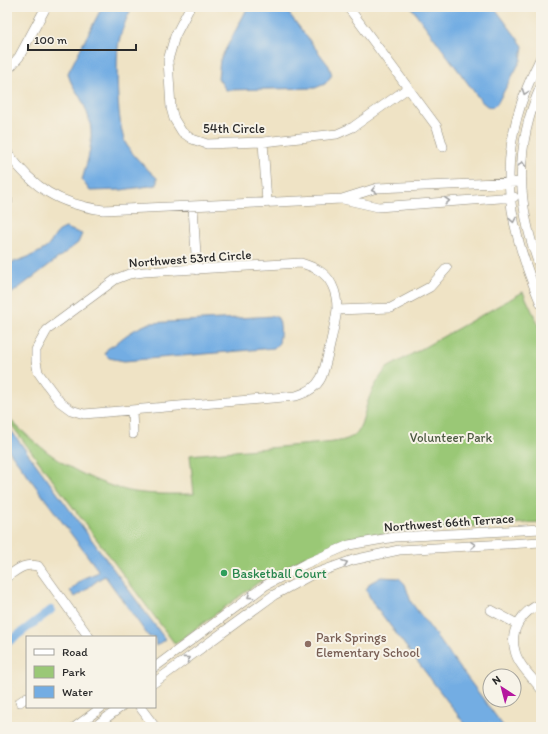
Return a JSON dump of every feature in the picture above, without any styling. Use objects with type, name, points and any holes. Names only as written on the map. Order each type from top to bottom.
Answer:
[{"type":"street","points":[[7,71],[19,57],[46,7]]},
{"type":"street","name":"54th Circle","points":[[190,7],[175,36],[168,60],[171,108],[174,119],[182,132],[192,139],[207,144],[263,142],[337,134],[353,128],[408,88]]},
{"type":"street","points":[[348,7],[437,127],[443,147]]},
{"type":"street","points":[[541,57],[526,88],[515,122],[510,154],[509,183],[509,197],[518,243],[541,304]]},
{"type":"street","points":[[541,86],[530,115],[525,135],[521,182],[526,226],[541,270]]},
{"type":"street","points":[[263,142],[267,202]]},
{"type":"street","points":[[7,152],[30,179],[51,195],[78,206],[103,210],[342,199],[378,207],[522,197]]},
{"type":"street","points":[[342,199],[377,188],[521,182]]},
{"type":"street","points":[[407,187],[408,204]]},
{"type":"street","points":[[193,207],[196,270]]},
{"type":"street","name":"Northwest 53rd Circle","points":[[301,263],[314,267],[325,274],[332,284],[336,296],[337,310],[321,378],[306,393],[296,396],[84,414],[71,410],[60,402],[38,372],[36,350],[40,340],[47,330],[116,279],[129,274],[301,263]]},
{"type":"street","points":[[337,310],[391,308],[430,288],[447,268]]},
{"type":"street","points":[[132,411],[133,434]]},
{"type":"street","name":"Northwest 66th Terrace","points":[[156,666],[211,624],[266,585],[305,564],[349,545],[395,537],[541,529]]},
{"type":"street","name":"Northwest 66th Terrace","points":[[156,681],[274,595],[311,575],[353,560],[399,550],[541,542]]},
{"type":"street","points":[[7,577],[22,566],[30,564],[38,566],[88,636]]},
{"type":"street","points":[[541,604],[524,614],[517,624],[515,651],[520,661],[541,689]]},
{"type":"street","points":[[491,610],[517,624]]},
{"type":"street","points":[[211,624],[219,635]]},
{"type":"street","points":[[75,727],[101,708]]},
{"type":"street","points":[[94,727],[120,708]]},
{"type":"street","points":[[141,708],[155,727]]},
{"type":"green space","name":"Volunteer Park","points":[[523,292],[541,330],[541,522],[392,532],[356,540],[284,569],[259,582],[175,644],[7,419],[7,417],[35,442],[63,463],[110,486],[145,493],[194,494],[190,455],[333,442],[352,437],[358,431],[372,392],[387,368]]},
{"type":"water","points":[[102,7],[132,7],[125,22],[118,47],[117,82],[119,111],[123,136],[126,144],[136,158],[157,178],[157,185],[121,190],[90,191],[82,180],[90,149],[90,121],[87,111],[72,84],[68,73]]},
{"type":"water","points":[[248,7],[284,7],[329,66],[332,75],[325,84],[315,88],[226,90],[218,78],[220,60]]},
{"type":"water","points":[[411,7],[494,7],[523,46],[521,60],[497,104],[492,107],[487,106],[481,101]]},
{"type":"water","points":[[66,228],[82,234],[78,243],[7,297],[7,264],[27,258],[46,248],[59,231]]},
{"type":"water","points":[[274,316],[278,318],[280,330],[279,343],[274,348],[124,361],[109,358],[105,354],[108,348],[139,327],[150,323]]},
{"type":"water","points":[[7,425],[165,639],[156,646],[156,636],[148,636],[105,576],[75,597],[70,591],[84,578],[97,573],[98,570],[7,448]]},
{"type":"water","points":[[381,577],[399,578],[405,584],[411,602],[482,697],[482,708],[490,708],[504,727],[467,727],[373,603],[366,590],[370,583]]},
{"type":"waterway","points":[[7,643],[51,610]]},
{"type":"place","name":"Basketball Court","points":[[224,573]]},
{"type":"place","name":"Park Springs Elementary School","points":[[308,644]]}]
